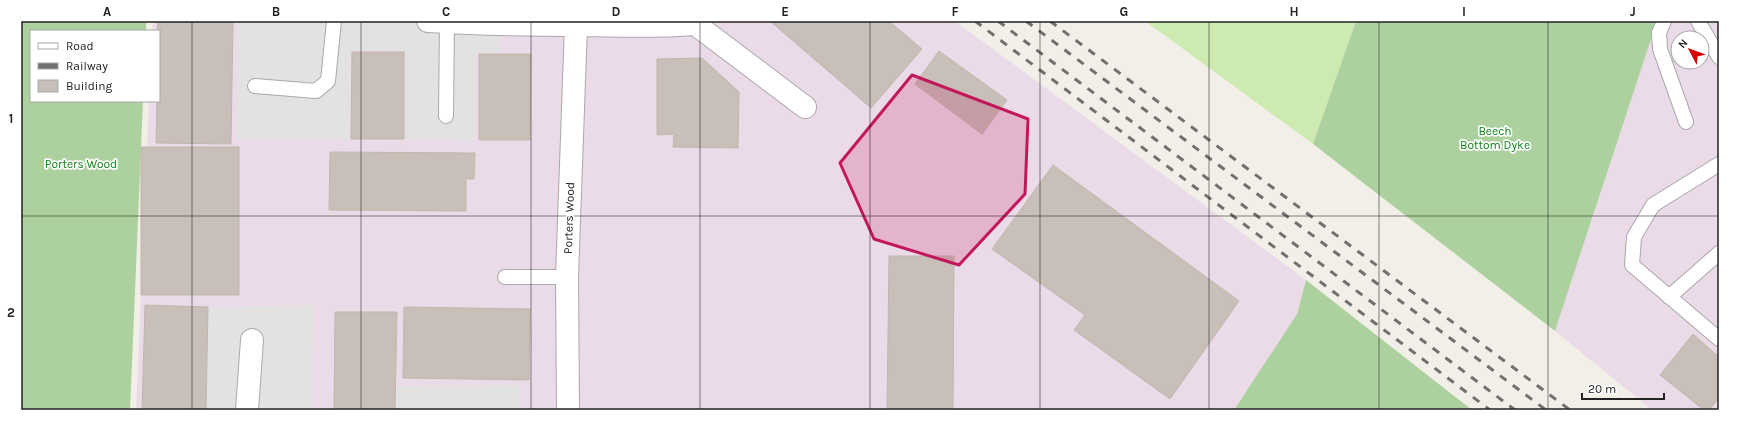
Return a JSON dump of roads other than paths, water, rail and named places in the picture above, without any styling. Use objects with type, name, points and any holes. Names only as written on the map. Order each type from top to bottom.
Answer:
[{"type":"street","points":[[438,22],[576,25],[615,23],[666,26],[695,24],[805,107]]},
{"type":"street","name":"Porters Wood","points":[[568,410],[567,277],[576,25]]},
{"type":"street","points":[[247,410],[252,340]]},
{"type":"lane","points":[[255,86],[316,91],[323,87],[328,81],[334,21]]},
{"type":"lane","points":[[1664,21],[1659,33],[1660,49],[1686,122]]},
{"type":"lane","points":[[1698,21],[1719,57]]},
{"type":"lane","points":[[438,22],[446,116]]},
{"type":"lane","points":[[1719,164],[1653,205],[1634,236],[1632,265],[1719,339]]},
{"type":"lane","points":[[1669,297],[1719,253]]},
{"type":"lane","points":[[505,277],[567,277]]},
{"type":"railway","points":[[975,21],[1490,410]]},
{"type":"railway","points":[[998,21],[1515,410]]},
{"type":"railway","points":[[1026,21],[1546,410]]},
{"type":"railway","points":[[1050,21],[1570,410]]},
{"type":"park label","name":"Beech Bottom Dyke","points":[[1495,138]]}]
